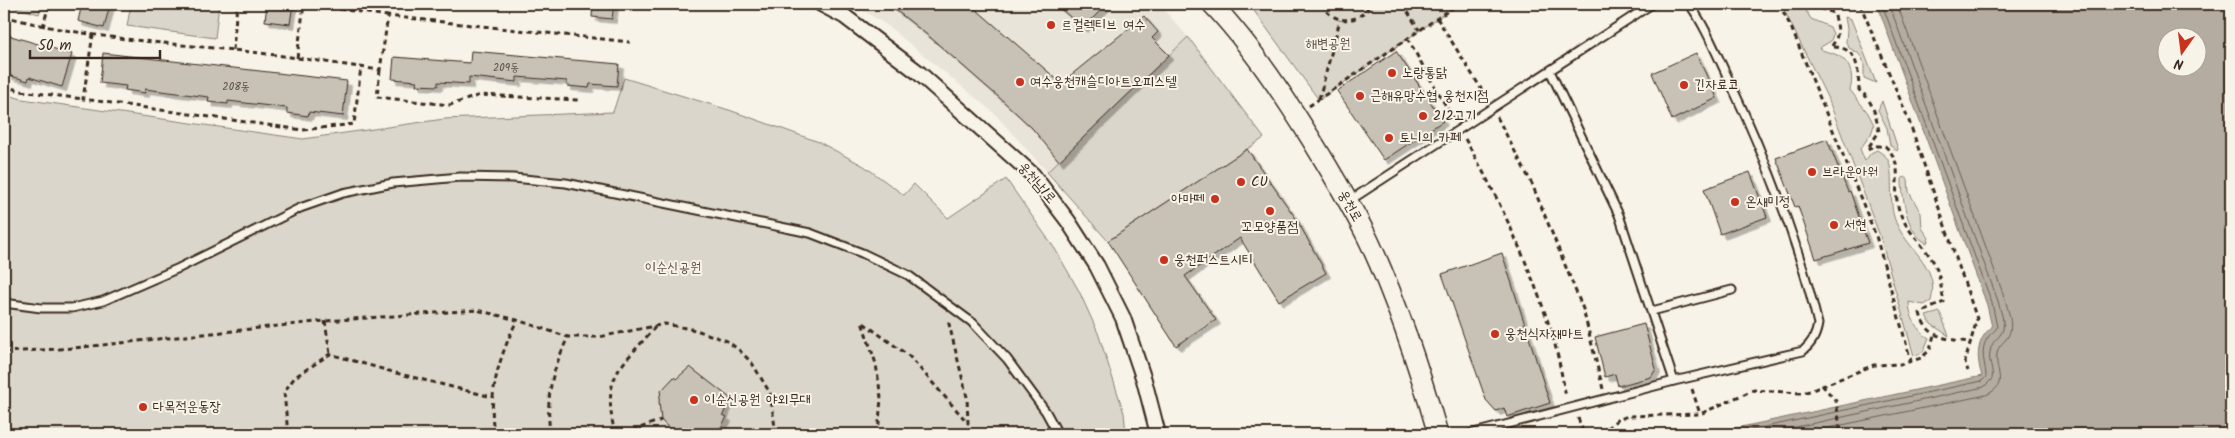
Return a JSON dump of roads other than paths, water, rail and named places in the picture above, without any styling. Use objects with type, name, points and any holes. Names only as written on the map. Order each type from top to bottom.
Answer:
[{"type":"street","name":"웅천남1로","points":[[821,4],[844,16],[919,73],[1034,174],[1068,220],[1097,266],[1123,318],[1144,380],[1158,434]]},
{"type":"street","name":"웅천로","points":[[1212,4],[1267,71],[1349,202],[1369,242],[1406,329],[1422,376],[1438,434]]},
{"type":"lane","points":[[1349,202],[1652,4]]},
{"type":"lane","points":[[1470,434],[1674,381],[1803,351],[1811,344],[1818,324],[1794,243],[1746,115],[1708,35],[1689,4]]},
{"type":"lane","points":[[1550,71],[1619,215],[1674,381]]},
{"type":"lane","points":[[4,303],[41,308],[72,308],[103,301],[179,268],[300,208],[334,196],[393,183],[460,177],[566,182],[810,233],[862,253],[908,275],[973,323],[1006,359],[1046,412],[1058,434]]},
{"type":"lane","points":[[1652,312],[1732,290]]},
{"type":"water","points":[[1877,4],[2231,4],[2231,434],[1708,434],[1982,376],[1978,356],[1980,343],[1992,327],[1987,305]]},
{"type":"place","name":"르컬렉티브 여수","points":[[1051,25]]},
{"type":"place","name":"노랑통닭","points":[[1392,73]]},
{"type":"place","name":"여수웅천캐슬디아트오피스텔","points":[[1020,82]]},
{"type":"place","name":"긴자료코","points":[[1684,85]]},
{"type":"place","name":"근해유망수협 웅천지점","points":[[1360,96]]},
{"type":"place","name":"212고기","points":[[1423,116]]},
{"type":"place","name":"토니의 카페","points":[[1389,138]]},
{"type":"place","name":"브라운아워","points":[[1812,172]]},
{"type":"place","name":"CU","points":[[1241,182]]},
{"type":"place","name":"아마떼","points":[[1215,199]]},
{"type":"place","name":"온새미정","points":[[1735,202]]},
{"type":"place","name":"꼬모양품점","points":[[1270,211]]},
{"type":"place","name":"서현","points":[[1834,225]]},
{"type":"place","name":"웅천퍼스트시티","points":[[1164,260]]},
{"type":"place","name":"웅천식자재마트","points":[[1495,334]]},
{"type":"place","name":"이순신공원 야외무대","points":[[694,400]]},
{"type":"place","name":"다목적운동장","points":[[143,407]]},
{"type":"park label","name":"해변공원","points":[[1328,44]]},
{"type":"park label","name":"이순신공원","points":[[673,268]]}]
